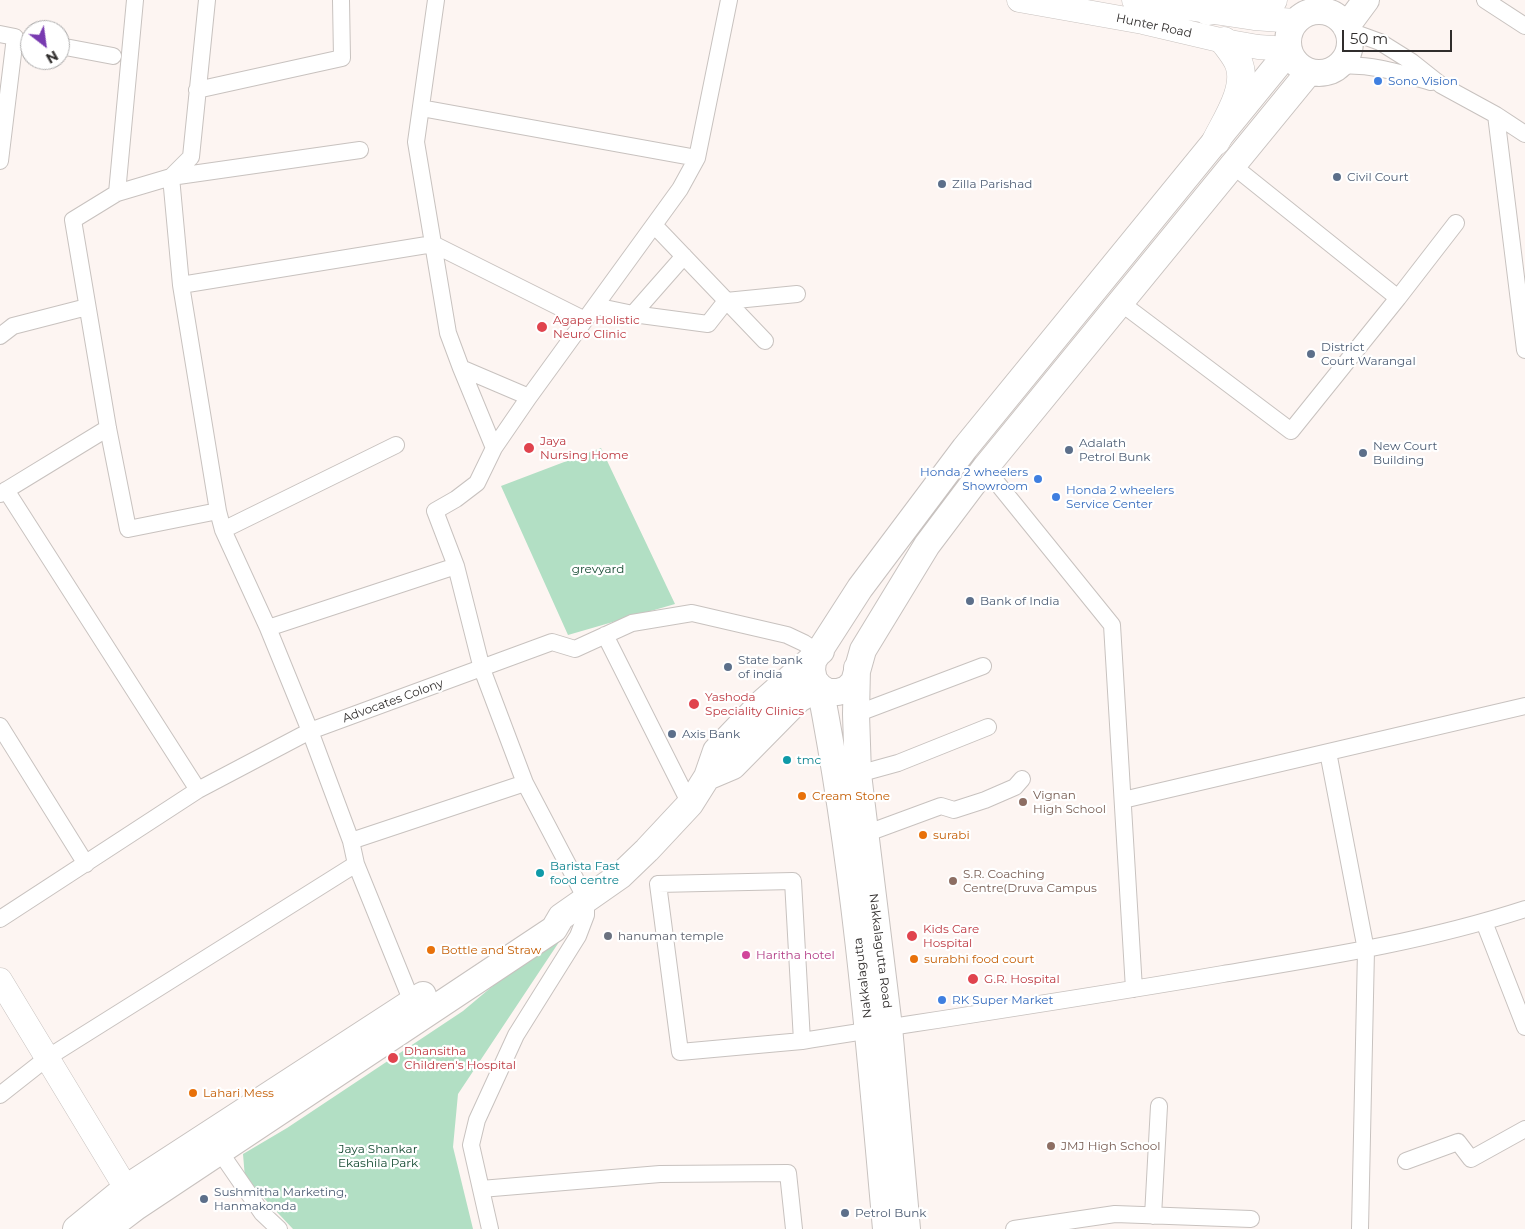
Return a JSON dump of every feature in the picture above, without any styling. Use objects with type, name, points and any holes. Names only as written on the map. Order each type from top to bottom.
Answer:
[{"type":"highway","points":[[1208,11],[1273,0]]},
{"type":"highway","points":[[1216,141],[1241,89],[1242,73],[1239,63],[1224,41]]},
{"type":"main road","name":"Hunter Road","points":[[1019,0],[1143,22],[1224,41],[1289,50]]},
{"type":"main road","name":"Hunter Road","points":[[1134,0],[1254,18],[1314,11]]},
{"type":"main road","points":[[1347,28],[1366,0]]},
{"type":"main road","points":[[1314,11],[1330,13],[1337,17],[1347,28],[1349,46],[1347,54],[1338,66],[1323,73],[1309,72],[1294,61],[1289,50],[1288,38],[1314,11]]},
{"type":"main road","points":[[1289,50],[965,448],[860,588],[813,661],[814,680],[820,687],[828,692],[838,692],[847,689],[854,682],[863,650],[927,545],[986,468],[1309,72]]},
{"type":"main road","points":[[107,1229],[136,1207],[554,929],[561,917],[621,875],[690,804],[707,778],[716,751],[763,702],[819,653],[827,648],[836,646],[845,649],[853,655],[857,664],[857,673]]},
{"type":"main road","name":"Nakkalagutta Road","points":[[857,673],[858,774],[865,834],[879,1029],[907,1229]]},
{"type":"main road","points":[[707,778],[733,766],[799,699],[820,687]]},
{"type":"main road","name":"Nakkalagutta","points":[[820,687],[840,793],[849,862],[879,1029],[886,1229]]},
{"type":"main road","points":[[76,1229],[126,1188],[483,955],[544,918],[561,917]]},
{"type":"main road","points":[[0,980],[126,1188]]},
{"type":"street","points":[[117,193],[135,0]]},
{"type":"street","points":[[206,0],[191,157],[171,178],[181,285],[218,511],[223,530],[268,628],[310,731],[351,841],[356,864],[412,1002]]},
{"type":"street","points":[[197,90],[342,58],[341,0]]},
{"type":"street","points":[[436,0],[416,142],[448,333],[494,448]]},
{"type":"street","points":[[490,1229],[471,1145],[477,1120],[516,1035],[578,936],[586,915],[586,899],[526,783],[482,669],[456,566],[435,511],[456,499],[477,483],[494,448],[529,397],[680,189],[697,158],[729,0]]},
{"type":"street","points":[[1485,0],[1525,26]]},
{"type":"street","points":[[1347,28],[1380,42],[1412,62],[1441,85],[1496,115],[1525,134]]},
{"type":"street","points":[[0,161],[15,37]]},
{"type":"street","points":[[70,48],[113,56]]},
{"type":"street","points":[[1338,66],[1374,66],[1441,85]]},
{"type":"street","points":[[421,108],[697,158]]},
{"type":"street","points":[[1496,115],[1525,350]]},
{"type":"street","points":[[218,511],[128,529],[108,428],[73,220],[117,193],[171,178],[360,150]]},
{"type":"street","points":[[1232,165],[1398,298]]},
{"type":"street","points":[[1121,303],[1291,431],[1456,224]]},
{"type":"street","points":[[654,225],[765,341]]},
{"type":"street","points":[[181,285],[433,244],[590,313],[633,314],[708,324],[726,301],[797,294]]},
{"type":"street","points":[[633,314],[684,256]]},
{"type":"street","points":[[0,336],[12,326],[87,307]]},
{"type":"street","points":[[461,368],[529,397]]},
{"type":"street","points":[[108,428],[3,492],[198,790]]},
{"type":"street","points":[[223,530],[396,445]]},
{"type":"street","points":[[986,468],[1112,625],[1134,989]]},
{"type":"street","points":[[268,628],[456,566]]},
{"type":"street","name":"Advocates Colony","points":[[0,919],[198,790],[310,731],[552,642],[575,649],[632,623],[692,614],[787,635],[819,653]]},
{"type":"street","points":[[605,635],[690,804]]},
{"type":"street","points":[[856,714],[983,666]]},
{"type":"street","points":[[1123,800],[1525,706]]},
{"type":"street","points":[[0,726],[86,864]]},
{"type":"street","points":[[858,774],[898,763],[988,727]]},
{"type":"street","points":[[1328,752],[1366,950],[1360,1229]]},
{"type":"street","points":[[865,834],[941,806],[954,810],[985,800],[1015,787],[1022,779]]},
{"type":"street","points":[[351,841],[526,783]]},
{"type":"street","points":[[0,1095],[47,1058],[356,864]]},
{"type":"street","points":[[802,1041],[793,881],[658,884],[680,1052],[802,1041],[1134,989],[1366,950],[1484,922],[1525,909]]},
{"type":"street","points":[[1484,922],[1525,1027]]},
{"type":"street","points":[[1153,1216],[1159,1106]]},
{"type":"street","points":[[1406,1161],[1458,1142],[1470,1159],[1525,1129]]},
{"type":"street","points":[[220,1152],[262,1213],[279,1229]]},
{"type":"street","points":[[481,1189],[660,1174],[788,1173],[794,1229]]},
{"type":"street","points":[[1014,1229],[1115,1214],[1251,1219]]},
{"type":"green space","name":"grevyard","points":[[601,448],[675,604],[568,635],[501,486]]},
{"type":"green space","name":"Jaya Shankar Ekashila Park","points":[[558,931],[563,936],[458,1094],[453,1147],[473,1229],[293,1229],[245,1178],[243,1154],[287,1128],[463,1011]]},
{"type":"place","name":"Sono Vision","points":[[1378,81]]},
{"type":"place","name":"Civil Court","points":[[1337,177]]},
{"type":"place","name":"Zilla Parishad","points":[[942,184]]},
{"type":"place","name":"Agape Holistic Neuro Clinic","points":[[542,327]]},
{"type":"place","name":"District Court Warangal","points":[[1311,354]]},
{"type":"place","name":"Jaya Nursing Home","points":[[529,448]]},
{"type":"place","name":"Adalath Petrol Bunk","points":[[1069,450]]},
{"type":"place","name":"New Court Building","points":[[1363,453]]},
{"type":"place","name":"Honda 2 wheelers Showroom","points":[[1038,479]]},
{"type":"place","name":"Honda 2 wheelers Service Center","points":[[1056,497]]},
{"type":"place","name":"Bank of India","points":[[970,601]]},
{"type":"place","name":"State bank of india","points":[[728,667]]},
{"type":"place","name":"Yashoda Speciality Clinics","points":[[694,704]]},
{"type":"place","name":"Axis Bank","points":[[672,734]]},
{"type":"place","name":"tmc","points":[[787,760]]},
{"type":"place","name":"Cream Stone","points":[[802,796]]},
{"type":"place","name":"Vignan High School","points":[[1023,802]]},
{"type":"place","name":"surabi","points":[[923,835]]},
{"type":"place","name":"Barista Fast food centre","points":[[540,873]]},
{"type":"place","name":"S.R. Coaching Centre(Druva Campus","points":[[953,881]]},
{"type":"place","name":"hanuman temple","points":[[608,936]]},
{"type":"place","name":"Kids Care Hospital","points":[[912,936]]},
{"type":"place","name":"Bottle and Straw","points":[[431,950]]},
{"type":"place","name":"Haritha hotel","points":[[746,955]]},
{"type":"place","name":"surabhi food court","points":[[914,959]]},
{"type":"place","name":"G.R. Hospital","points":[[973,979]]},
{"type":"place","name":"RK Super Market","points":[[942,1000]]},
{"type":"place","name":"Dhansitha Children's Hospital","points":[[393,1058]]},
{"type":"place","name":"Lahari Mess","points":[[193,1093]]},
{"type":"place","name":"JMJ High School","points":[[1051,1146]]},
{"type":"place","name":"Sushmitha Marketing, Hanmakonda","points":[[204,1199]]},
{"type":"place","name":"Petrol Bunk","points":[[845,1213]]}]
